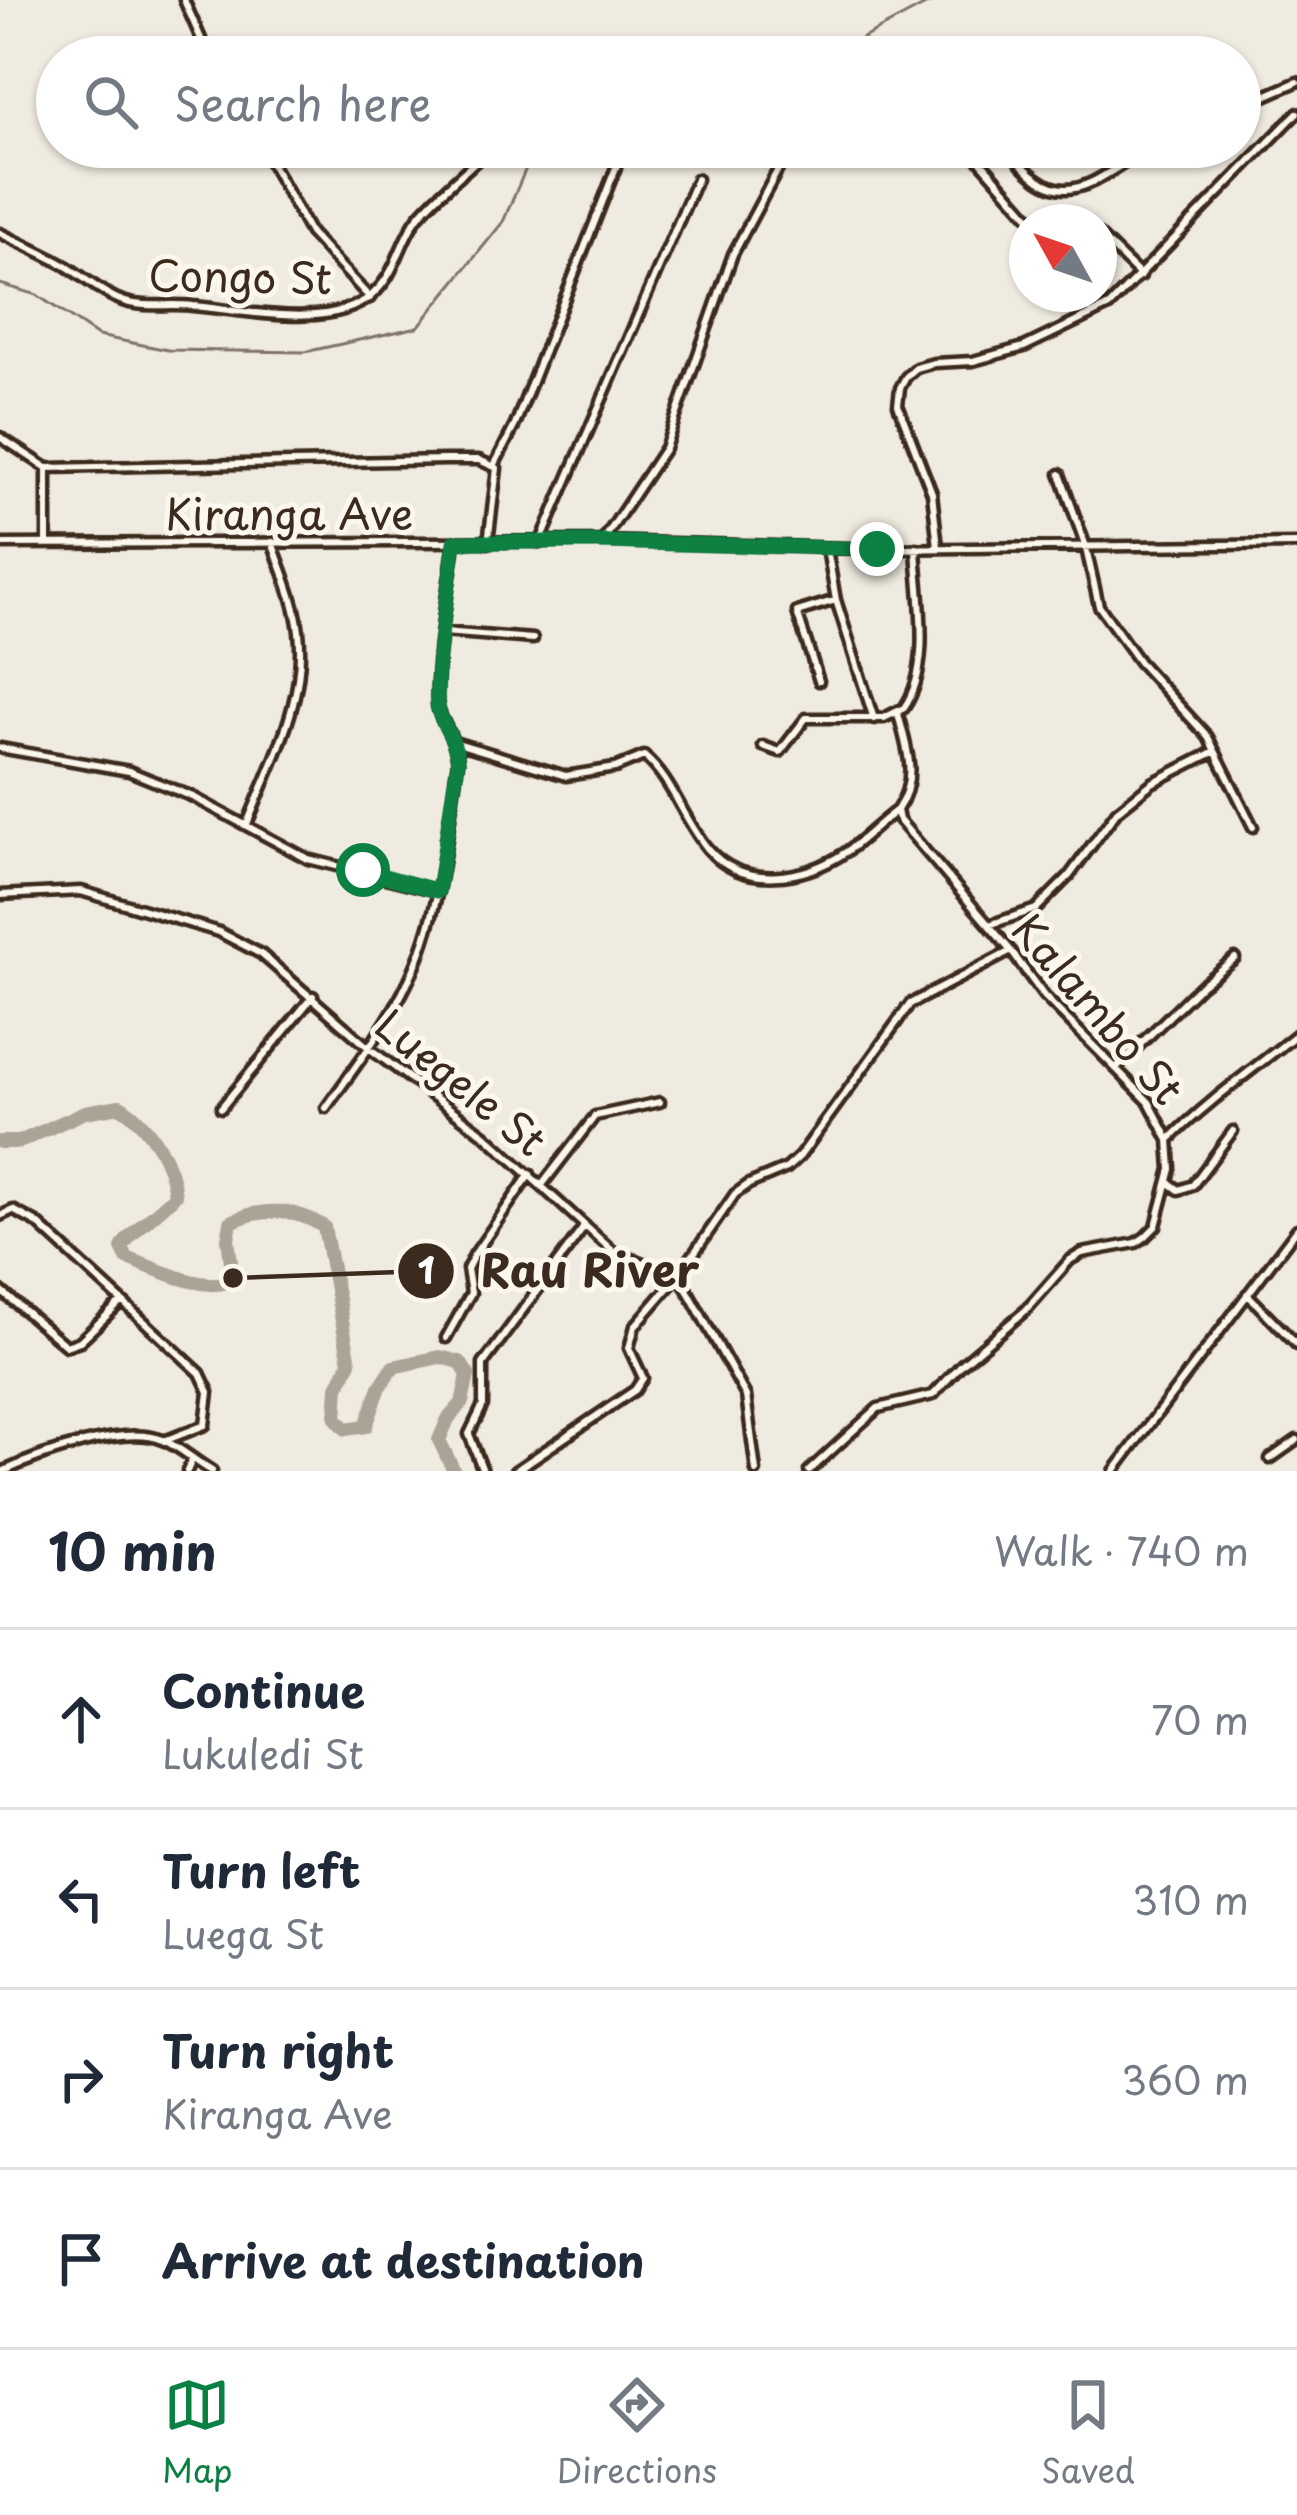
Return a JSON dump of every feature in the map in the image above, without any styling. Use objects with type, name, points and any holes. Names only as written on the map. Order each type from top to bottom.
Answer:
[{"type":"street","points":[[184,0],[200,36]]},
{"type":"street","points":[[1261,97],[1297,82]]},
{"type":"street","points":[[1261,151],[1297,113]]},
{"type":"street","points":[[274,168],[310,233],[370,298]]},
{"type":"street","name":"Congo St","points":[[0,233],[114,298],[133,304],[311,315],[370,298],[388,280],[420,214],[469,168]]},
{"type":"street","points":[[488,543],[495,464],[515,425],[616,168]]},
{"type":"street","points":[[603,542],[664,448],[727,269],[779,168]]},
{"type":"street","points":[[986,168],[1018,204]]},
{"type":"street","points":[[1028,168],[1048,188],[1059,191],[1099,179],[1117,168]]},
{"type":"street","points":[[938,548],[932,493],[898,405],[906,376],[934,363],[973,361],[1024,347],[1108,306],[1244,168]]},
{"type":"street","points":[[540,542],[697,179]]},
{"type":"street","points":[[1117,253],[1141,276]]},
{"type":"street","points":[[0,437],[47,468],[446,460],[495,464]]},
{"type":"street","points":[[47,468],[47,542]]},
{"type":"street","points":[[1060,474],[1085,544],[1099,607],[1112,628],[1203,730],[1253,826]]},
{"type":"street","points":[[246,825],[287,724],[300,678],[297,615],[272,542]]},
{"type":"street","points":[[326,1108],[409,980],[438,891],[458,762],[457,743],[436,704],[455,542]]},
{"type":"street","name":"Kiranga Ave","points":[[0,544],[603,542],[827,549],[1297,544]]},
{"type":"street","points":[[763,746],[780,752],[806,718],[874,719],[898,714],[911,698],[920,638],[916,548]]},
{"type":"street","points":[[827,549],[836,600],[874,719]]},
{"type":"street","points":[[820,681],[797,612],[836,600]]},
{"type":"street","points":[[442,632],[533,639]]},
{"type":"street","points":[[457,743],[566,776],[615,769],[644,756],[707,848],[751,877],[781,876],[830,861],[897,810],[911,773],[898,714]]},
{"type":"street","points":[[0,748],[129,771],[308,859],[438,891]]},
{"type":"street","points":[[989,925],[1036,909],[1069,876],[1129,800],[1215,751]]},
{"type":"street","name":"Kalambo St","points":[[809,1471],[878,1408],[933,1395],[1026,1310],[1070,1260],[1145,1237],[1156,1226],[1168,1181],[1169,1140],[1149,1102],[1044,996],[904,828],[897,810]]},
{"type":"street","name":"Luegele St","points":[[0,895],[81,891],[220,932],[261,954],[369,1048],[485,1135],[615,1253],[679,1275]]},
{"type":"street","points":[[515,1471],[642,1382],[629,1348],[635,1326],[679,1275],[735,1194],[787,1168],[800,1156],[910,1004],[1011,951]]},
{"type":"street","points":[[1117,1067],[1235,958]]},
{"type":"street","points":[[221,1108],[313,996]]},
{"type":"street","points":[[1169,1140],[1205,1105],[1226,1094],[1297,1034]]},
{"type":"street","points":[[542,1185],[595,1116],[660,1102]]},
{"type":"street","points":[[1168,1181],[1179,1190],[1193,1185],[1233,1131]]},
{"type":"street","points":[[446,1338],[471,1293],[467,1269],[530,1174]]},
{"type":"street","points":[[0,1216],[4,1207],[37,1223],[200,1373],[209,1392],[205,1425],[164,1441]]},
{"type":"street","points":[[483,1471],[469,1434],[483,1405],[483,1364],[584,1227]]},
{"type":"street","points":[[1114,1471],[1297,1229]]},
{"type":"street","points":[[679,1275],[746,1396],[755,1470]]},
{"type":"street","points":[[0,1290],[67,1346],[80,1341],[121,1301]]},
{"type":"street","points":[[1247,1294],[1297,1345]]},
{"type":"street","points":[[3,1469],[125,1436],[164,1441],[212,1471]]},
{"type":"street","points":[[1270,1460],[1297,1440]]},
{"type":"street","points":[[187,1471],[191,1460]]},
{"type":"waterway","points":[[867,36],[935,0]]},
{"type":"waterway","points":[[0,284],[37,295],[98,336],[168,350],[305,352],[418,327],[503,222],[526,168]]},
{"type":"waterway","points":[[0,1142],[19,1142],[85,1112],[120,1106],[149,1133],[164,1157],[175,1195],[122,1248],[127,1258],[197,1282],[224,1283],[233,1278],[228,1239],[231,1222],[267,1212],[290,1213],[324,1227],[350,1362],[338,1387],[336,1418],[346,1429],[366,1426],[393,1367],[440,1357],[460,1362],[468,1375],[462,1403],[439,1440],[454,1471]]},
{"type":"place","name":"Rau River","points":[[233,1278]]},
{"type":"route","points":[[363,870],[438,891],[458,762],[457,743],[436,704],[455,542],[877,549]]}]
